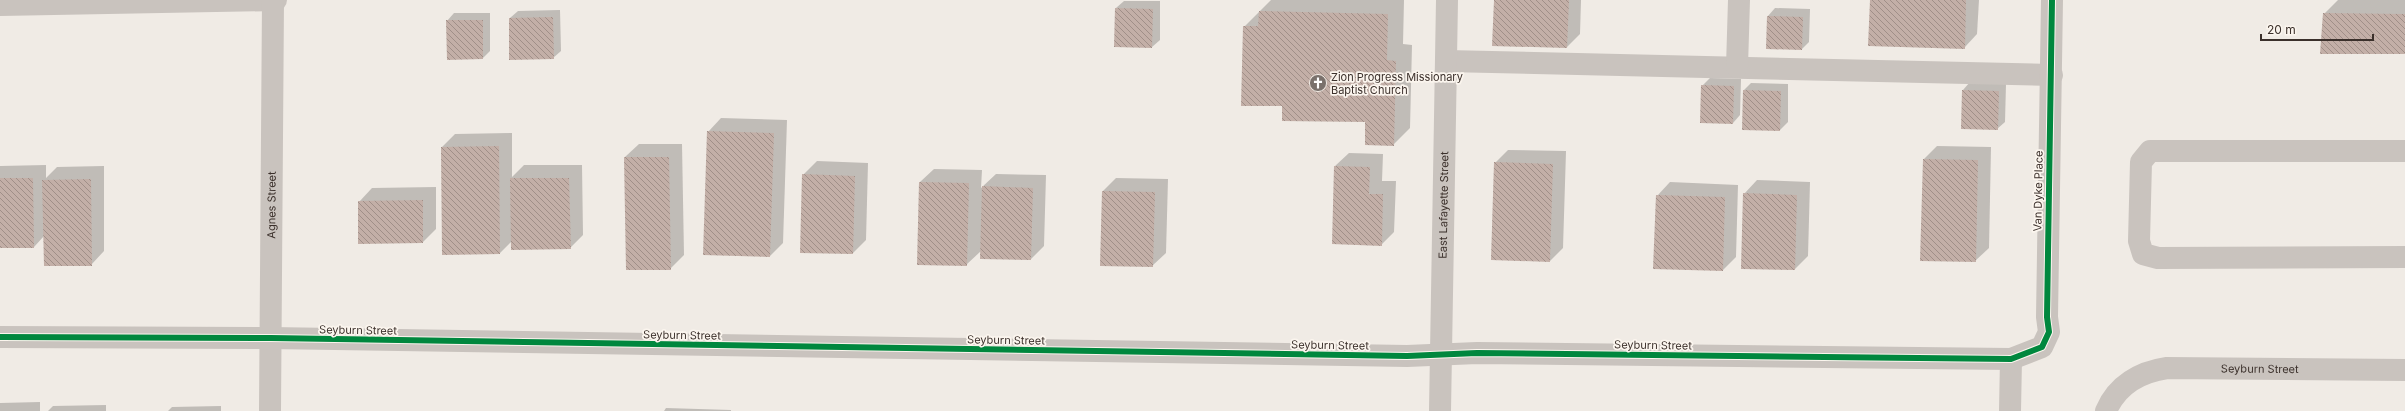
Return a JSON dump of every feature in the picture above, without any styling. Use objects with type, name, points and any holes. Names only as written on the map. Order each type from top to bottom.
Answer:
[{"type":"street","points":[[0,5],[274,0]]},
{"type":"street","name":"Agnes Street","points":[[270,411],[274,0]]},
{"type":"street","name":"East Lafayette Street","points":[[1440,411],[1447,0]]},
{"type":"street","points":[[1737,67],[1739,0]]},
{"type":"street","name":"Van Dyke Place","points":[[2011,359],[2042,347],[2049,332],[2047,317],[2052,0]]},
{"type":"street","points":[[1446,60],[2052,75]]},
{"type":"street","points":[[2405,151],[2150,151],[2141,162],[2139,241],[2143,254],[2158,258],[2405,257]]},
{"type":"street","name":"Seyburn Street","points":[[0,337],[271,338],[1399,356],[1441,354],[2011,359]]},
{"type":"street","points":[[2010,411],[2011,359]]},
{"type":"street","name":"Seyburn Street","points":[[2106,411],[2121,388],[2134,378],[2151,370],[2166,368],[2405,370]]},
{"type":"building","points":[[1494,0],[1569,0],[1567,48],[1492,46]]},
{"type":"building","points":[[1870,0],[1966,0],[1965,49],[1868,46]]},
{"type":"building","points":[[1115,8],[1153,9],[1152,48],[1114,47]]},
{"type":"building","name":"Zion Progress Missionary Baptist Church","points":[[1259,11],[1388,14],[1387,60],[1396,61],[1394,146],[1365,145],[1365,122],[1282,121],[1282,106],[1241,106],[1243,26],[1258,26]]},
{"type":"building","points":[[2323,13],[2405,14],[2405,54],[2320,54]]},
{"type":"building","points":[[1767,16],[1803,17],[1802,50],[1766,49]]},
{"type":"building","points":[[553,17],[554,59],[509,60],[509,18]]},
{"type":"building","points":[[446,20],[483,20],[483,59],[447,60]]},
{"type":"building","points":[[1701,85],[1734,86],[1733,124],[1700,123]]},
{"type":"building","points":[[1743,90],[1781,91],[1780,131],[1742,130]]},
{"type":"building","points":[[1962,90],[1999,91],[1998,130],[1961,129]]},
{"type":"building","points":[[707,131],[774,133],[770,257],[703,255]]},
{"type":"building","points":[[499,146],[500,254],[442,255],[441,147]]},
{"type":"building","points":[[624,157],[669,157],[671,270],[626,270]]},
{"type":"building","points":[[1923,159],[1978,160],[1976,262],[1920,261]]},
{"type":"building","points":[[1494,162],[1553,164],[1550,262],[1491,260]]},
{"type":"building","points":[[1334,166],[1370,167],[1369,194],[1383,194],[1382,246],[1332,244]]},
{"type":"building","points":[[802,174],[855,176],[853,254],[800,253]]},
{"type":"building","points":[[0,178],[33,178],[34,248],[0,248]]},
{"type":"building","points":[[510,178],[569,178],[571,249],[511,250]]},
{"type":"building","points":[[91,179],[92,266],[44,266],[42,180]]},
{"type":"building","points":[[919,182],[969,183],[967,266],[917,265]]},
{"type":"building","points":[[982,186],[1033,188],[1031,260],[980,259]]},
{"type":"building","points":[[1102,191],[1155,192],[1153,267],[1100,266]]},
{"type":"building","points":[[1743,193],[1797,195],[1795,270],[1741,269]]},
{"type":"building","points":[[1656,195],[1725,197],[1723,271],[1653,269]]},
{"type":"building","points":[[423,200],[423,243],[358,244],[358,201]]},
{"type":"cycle path","points":[[0,337],[271,338],[1407,356],[1477,353],[2011,359],[2042,347],[2049,332],[2047,317],[2052,0]]},
{"type":"place","name":"Zion Progress Missionary Baptist Church","points":[[1318,83]]}]
